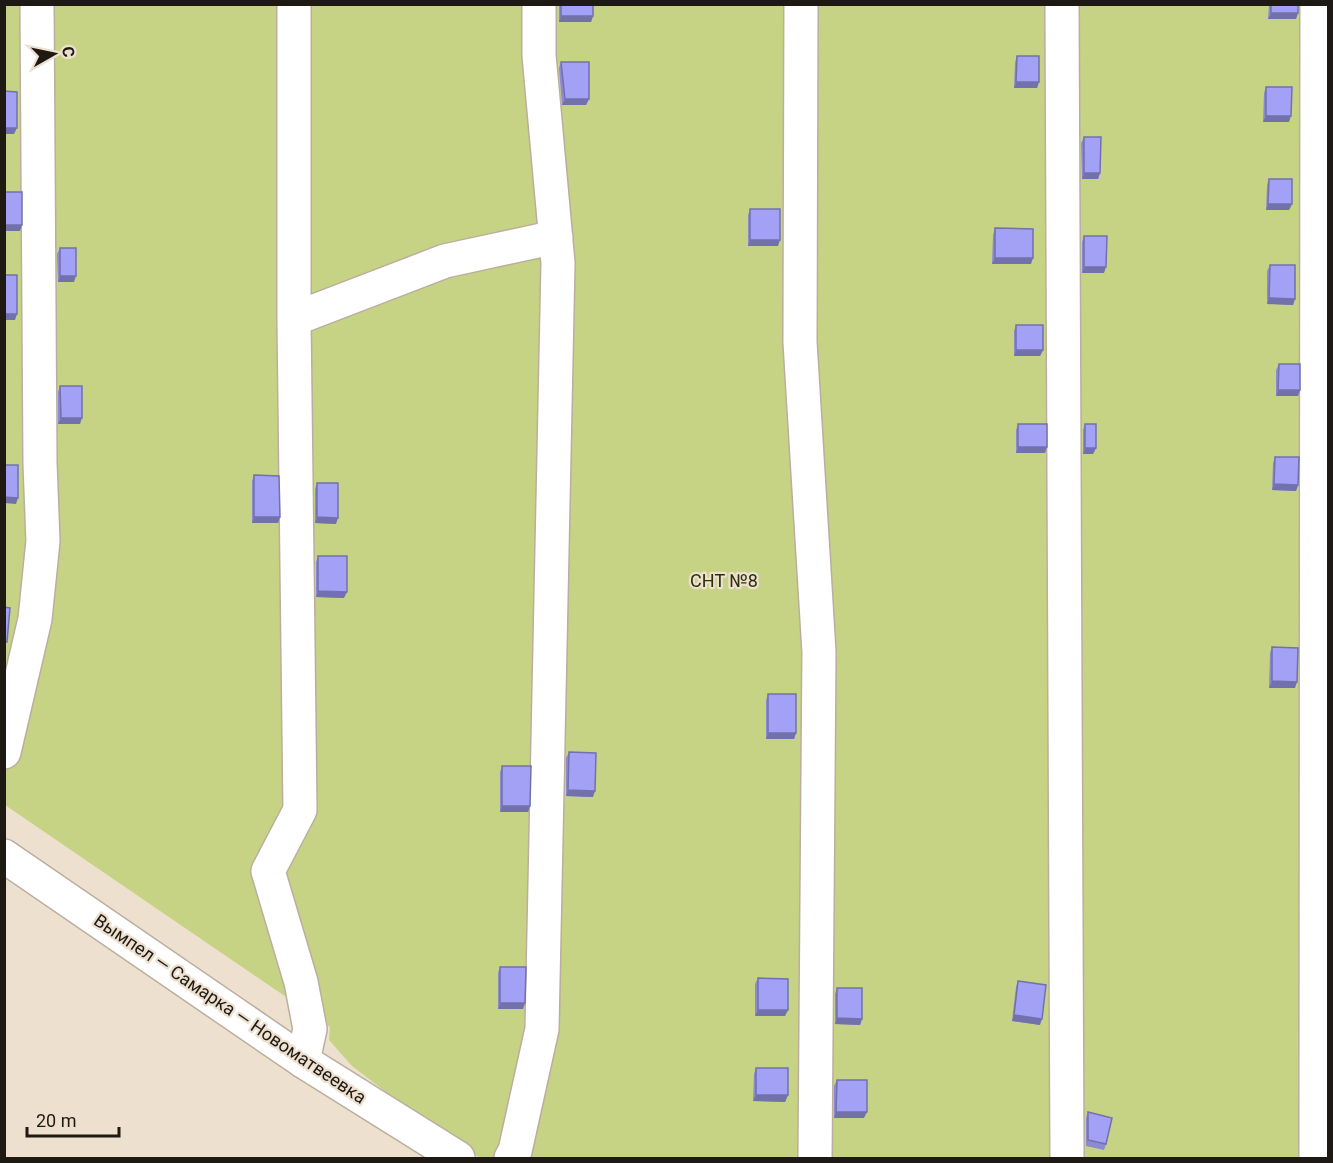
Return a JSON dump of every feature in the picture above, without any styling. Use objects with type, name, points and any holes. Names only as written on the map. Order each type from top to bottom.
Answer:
[{"type":"street","points":[[4,752],[34,619],[43,541],[40,452],[37,4]]},
{"type":"street","points":[[294,4],[294,319],[300,810],[268,871],[301,982],[310,1029],[303,1061]]},
{"type":"street","points":[[511,1158],[515,1151],[542,1029],[558,263],[539,55],[539,4]]},
{"type":"street","points":[[801,4],[800,342],[819,652],[815,1158]]},
{"type":"street","points":[[1062,4],[1067,1158]]},
{"type":"street","points":[[1316,1158],[1317,4]]},
{"type":"street","points":[[294,319],[445,261],[556,237]]},
{"type":"street","name":"Вымпел — Самарка — Новоматвеевка","points":[[4,856],[303,1061],[458,1158]]},
{"type":"green space","name":"СНТ №8","points":[[5,5],[1328,5],[1328,1158],[481,1158],[458,1147],[352,1066],[329,1040],[330,1027],[5,805]]},
{"type":"building","points":[[561,4],[593,4],[593,16],[561,16]]},
{"type":"building","points":[[1271,4],[1298,4],[1298,13],[1271,13]]},
{"type":"building","points":[[1017,56],[1039,56],[1039,82],[1016,82]]},
{"type":"building","points":[[561,62],[589,62],[589,99],[565,99]]},
{"type":"building","points":[[1266,87],[1292,87],[1291,116],[1266,116]]},
{"type":"building","points":[[4,91],[17,92],[17,128],[4,128]]},
{"type":"building","points":[[1084,137],[1101,137],[1100,173],[1084,173]]},
{"type":"building","points":[[1269,179],[1292,179],[1292,204],[1268,204]]},
{"type":"building","points":[[4,192],[22,192],[22,225],[4,225]]},
{"type":"building","points":[[750,209],[780,209],[780,240],[750,240]]},
{"type":"building","points":[[995,228],[1033,229],[1033,258],[995,258]]},
{"type":"building","points":[[1084,236],[1107,236],[1106,267],[1084,267]]},
{"type":"building","points":[[60,248],[76,248],[76,276],[60,276]]},
{"type":"building","points":[[1270,265],[1295,265],[1295,299],[1269,298]]},
{"type":"building","points":[[4,275],[17,275],[17,314],[4,314]]},
{"type":"building","points":[[1016,325],[1043,325],[1043,350],[1016,350]]},
{"type":"building","points":[[1279,364],[1300,364],[1300,390],[1278,390]]},
{"type":"building","points":[[60,386],[82,386],[82,418],[61,418]]},
{"type":"building","points":[[1018,424],[1047,424],[1047,447],[1018,447]]},
{"type":"building","points":[[1085,424],[1096,424],[1096,448],[1085,448]]},
{"type":"building","points":[[1275,457],[1299,457],[1298,485],[1274,484]]},
{"type":"building","points":[[4,465],[18,465],[18,498],[4,497]]},
{"type":"building","points":[[254,475],[279,476],[280,517],[254,517]]},
{"type":"building","points":[[317,483],[338,483],[338,518],[317,517]]},
{"type":"building","points":[[318,556],[347,556],[347,592],[318,591]]},
{"type":"building","points":[[4,607],[10,608],[7,642],[4,642]]},
{"type":"building","points":[[1272,647],[1298,648],[1297,682],[1272,681]]},
{"type":"building","points":[[768,694],[796,694],[796,733],[768,733]]},
{"type":"building","points":[[569,752],[596,753],[595,791],[568,790]]},
{"type":"building","points":[[502,766],[531,766],[530,806],[502,806]]},
{"type":"building","points":[[500,967],[526,967],[525,1003],[500,1003]]},
{"type":"building","points":[[758,978],[788,979],[788,1010],[758,1010]]},
{"type":"building","points":[[1018,981],[1046,985],[1042,1019],[1014,1015]]},
{"type":"building","points":[[837,988],[862,988],[862,1019],[837,1018]]},
{"type":"building","points":[[756,1068],[788,1068],[788,1095],[756,1095]]},
{"type":"building","points":[[837,1080],[867,1080],[867,1112],[836,1112]]},
{"type":"building","points":[[1088,1112],[1112,1118],[1106,1144],[1088,1140]]}]
